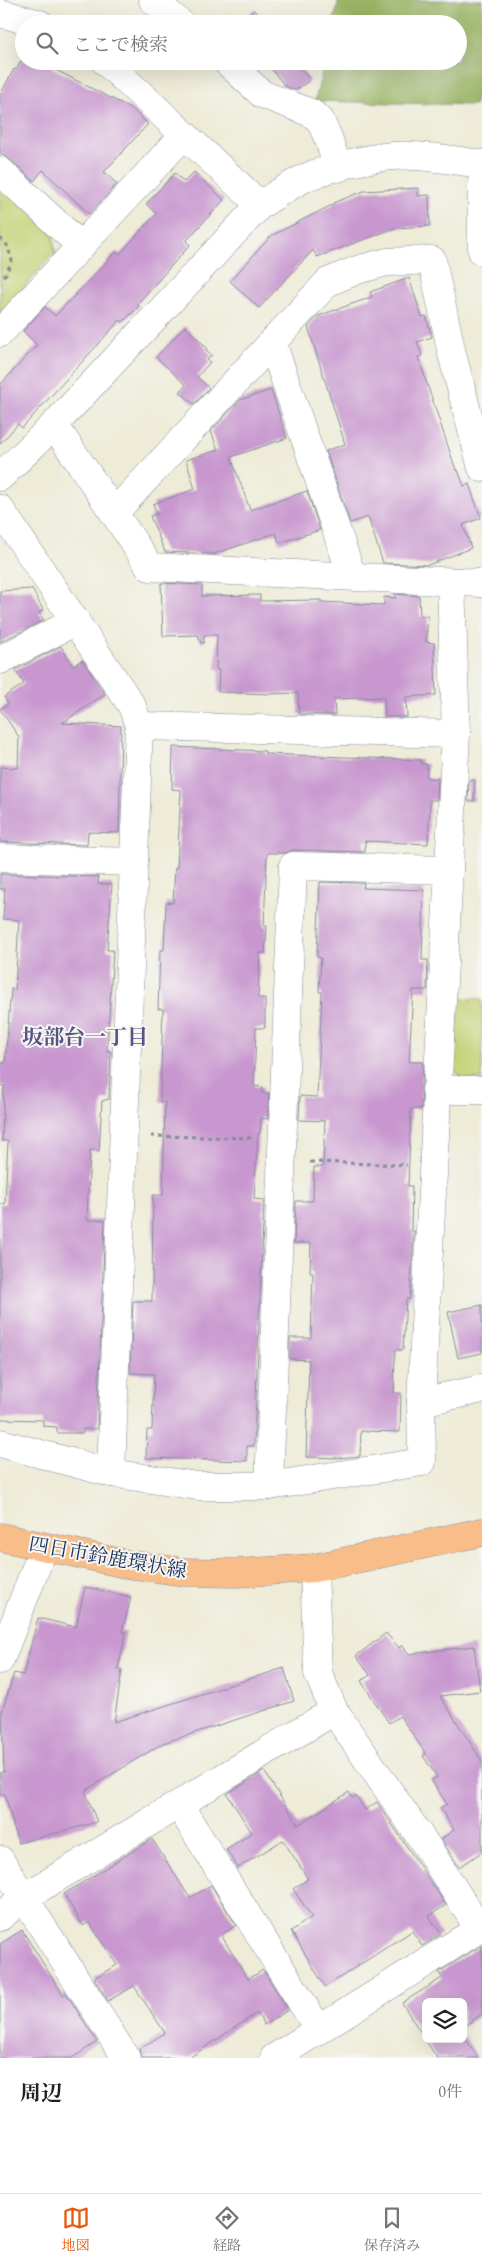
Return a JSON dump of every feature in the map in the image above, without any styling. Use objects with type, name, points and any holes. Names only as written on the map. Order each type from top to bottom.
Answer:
[{"type":"main road","name":"四日市鈴鹿環状線","points":[[0,1537],[126,1564],[184,1572],[237,1573],[314,1568],[482,1532]]},
{"type":"street","points":[[153,0],[170,15]]},
{"type":"street","points":[[0,12],[15,16]]},
{"type":"street","points":[[115,70],[260,205]]},
{"type":"street","points":[[236,70],[262,94],[312,113],[320,120],[338,168]]},
{"type":"street","points":[[0,332],[184,135]]},
{"type":"street","points":[[0,476],[54,425],[260,205],[300,180],[338,168],[388,156],[413,155],[482,181],[482,251]]},
{"type":"street","points":[[0,171],[81,246]]},
{"type":"street","points":[[114,513],[328,282],[357,270],[387,262],[432,260],[452,354],[482,468]]},
{"type":"street","points":[[272,342],[352,576]]},
{"type":"street","points":[[54,425],[150,568],[482,583]]},
{"type":"street","points":[[0,509],[132,706],[139,726],[111,1473]]},
{"type":"street","points":[[0,1443],[111,1473],[197,1486],[269,1486],[422,1462],[421,1402],[432,1165],[450,870],[456,734],[451,582]]},
{"type":"street","points":[[0,660],[76,621]]},
{"type":"street","points":[[139,726],[456,734]]},
{"type":"street","points":[[0,858],[133,862]]},
{"type":"street","points":[[269,1486],[293,866],[450,870]]},
{"type":"street","points":[[436,1090],[482,1090]]},
{"type":"street","points":[[421,1402],[482,1389]]},
{"type":"street","points":[[0,1660],[44,1547]]},
{"type":"street","points":[[274,2058],[480,1928],[428,1848],[334,1711],[318,1673],[314,1568]]},
{"type":"street","points":[[0,1917],[23,1898],[334,1711]]},
{"type":"street","points":[[179,1805],[319,2030]]},
{"type":"street","points":[[0,1860],[126,2058]]},
{"type":"path","points":[[0,238],[7,245],[12,260],[6,274],[0,278]]},
{"type":"path","points":[[123,1136],[432,1165]]},
{"type":"green space","points":[[339,0],[482,0],[482,86],[474,105],[315,101],[323,70],[467,70],[467,15],[335,15]]},
{"type":"green space","points":[[0,184],[53,234],[55,252],[0,314]]},
{"type":"green space","points":[[456,998],[482,999],[482,1079],[464,1079],[450,1067]]},
{"type":"building","points":[[254,10],[258,15],[248,15]]},
{"type":"building","points":[[14,69],[56,70],[132,109],[148,124],[104,172],[117,184],[89,214],[43,170],[34,181],[11,160],[0,153],[0,95]]},
{"type":"building","points":[[272,70],[302,70],[310,80],[296,90],[285,86]]},
{"type":"building","points":[[194,172],[224,200],[186,241],[190,245],[137,304],[139,306],[123,322],[120,320],[22,428],[18,424],[0,444],[0,385],[37,345],[23,331],[45,307],[55,316],[116,252],[120,254],[156,214],[146,204],[175,173],[184,182]]},
{"type":"building","points":[[418,188],[418,196],[429,195],[430,226],[395,228],[317,257],[313,250],[259,308],[230,281],[271,236],[333,203],[364,191]]},
{"type":"building","points":[[409,278],[422,317],[426,316],[432,337],[417,342],[422,356],[418,357],[456,470],[458,470],[464,486],[469,484],[481,518],[463,525],[471,548],[428,565],[383,563],[368,517],[350,523],[326,451],[345,444],[308,327],[318,316],[372,297],[370,292]]},
{"type":"building","points":[[185,326],[212,355],[207,360],[210,362],[197,377],[209,388],[194,404],[180,392],[186,385],[156,357]]},
{"type":"building","points":[[271,390],[287,438],[231,457],[250,510],[307,491],[320,530],[279,543],[276,533],[214,554],[165,552],[150,516],[157,514],[153,504],[195,489],[186,460],[218,450],[211,431],[240,400]]},
{"type":"building","points":[[161,583],[202,585],[202,596],[260,595],[260,601],[321,600],[321,602],[384,605],[384,597],[396,598],[394,594],[419,596],[420,616],[428,616],[426,642],[434,643],[436,695],[406,697],[407,717],[385,717],[384,697],[334,699],[335,715],[299,714],[298,693],[218,692],[219,670],[216,669],[217,635],[204,635],[204,643],[201,643],[198,635],[163,636]]},
{"type":"building","points":[[32,589],[43,610],[39,613],[44,620],[0,642],[0,591]]},
{"type":"building","points":[[61,646],[73,666],[82,660],[105,694],[62,723],[121,726],[119,833],[88,832],[87,845],[0,842],[0,767],[18,768],[19,737],[0,709],[8,704],[4,697],[24,684],[15,670]]},
{"type":"building","points":[[173,747],[265,751],[265,754],[421,760],[421,764],[427,764],[427,778],[438,779],[437,800],[430,800],[428,844],[365,841],[365,852],[293,850],[285,853],[267,853],[264,926],[267,926],[265,953],[260,953],[258,998],[265,998],[265,1028],[256,1028],[254,1086],[263,1087],[262,1093],[269,1093],[268,1119],[261,1118],[260,1133],[258,1133],[254,1199],[264,1200],[254,1446],[247,1446],[247,1461],[146,1458],[147,1430],[152,1430],[154,1374],[130,1373],[133,1301],[152,1301],[153,1195],[163,1195],[165,1102],[160,1102],[163,1009],[158,1009],[160,950],[164,950],[166,902],[173,903],[175,868],[177,868],[181,790],[172,789]]},
{"type":"building","points":[[469,780],[475,780],[474,801],[468,801]]},
{"type":"building","points":[[0,874],[99,877],[98,884],[112,884],[107,950],[113,950],[107,1051],[111,1051],[109,1099],[102,1101],[99,1151],[90,1150],[87,1220],[105,1220],[97,1429],[83,1429],[83,1433],[57,1433],[57,1427],[43,1426],[43,1420],[0,1419],[0,1204],[5,1204],[8,1141],[2,1141],[4,1086],[0,1085],[0,1063],[5,1063],[11,989],[15,990],[19,920],[3,919],[5,889],[0,889]]},
{"type":"building","points":[[320,882],[364,883],[363,888],[424,890],[422,960],[428,960],[427,990],[413,990],[409,1062],[423,1062],[421,1109],[411,1109],[408,1186],[412,1186],[411,1230],[414,1231],[410,1299],[406,1299],[403,1350],[395,1350],[394,1393],[401,1393],[400,1432],[361,1431],[360,1456],[339,1458],[306,1457],[309,1360],[290,1359],[290,1338],[311,1338],[313,1273],[310,1273],[311,1243],[294,1243],[296,1201],[313,1201],[314,1167],[323,1167],[325,1121],[299,1120],[300,1096],[317,1097],[322,992],[319,992],[321,958],[317,957]]},
{"type":"building","points":[[482,1305],[482,1353],[458,1358],[448,1312]]},
{"type":"building","points":[[85,1587],[131,1597],[122,1632],[126,1632],[118,1669],[122,1670],[114,1722],[284,1668],[294,1701],[163,1743],[85,1791],[97,1822],[18,1843],[5,1794],[0,1795],[0,1773],[4,1772],[2,1712],[14,1673],[23,1675],[38,1618],[76,1627]]},
{"type":"building","points":[[386,1633],[399,1648],[402,1645],[409,1654],[474,1646],[480,1691],[440,1696],[482,1761],[482,1852],[459,1867],[441,1839],[454,1830],[440,1808],[447,1804],[431,1780],[437,1777],[423,1756],[426,1754],[400,1716],[389,1723],[361,1681],[370,1675],[356,1656]]},
{"type":"building","points":[[264,1771],[298,1825],[349,1792],[352,1798],[356,1796],[365,1810],[377,1802],[446,1905],[429,1916],[441,1934],[422,1946],[412,1931],[325,1987],[291,1931],[312,1917],[293,1889],[308,1879],[283,1840],[238,1868],[226,1849],[252,1833],[227,1794]]},
{"type":"building","points":[[152,1839],[190,1898],[211,1885],[236,1925],[221,1935],[248,1979],[263,1970],[288,2010],[264,2025],[257,2013],[189,2058],[142,2058],[139,2049],[165,2033],[134,1986],[108,2001],[94,1978],[117,1965],[89,1922],[83,1926],[64,1894]]},
{"type":"building","points":[[22,1930],[63,1995],[66,1993],[97,2042],[72,2058],[0,2058],[0,1944]]},
{"type":"building","points":[[482,1945],[482,2014],[467,2024],[467,1998],[422,1998],[422,2034],[402,2003],[442,1978],[439,1972]]},
{"type":"building","points":[[467,2040],[478,2058],[437,2058],[427,2043],[467,2043]]},
{"type":"district","name":"坂部台一丁目","points":[[85,1036]]}]
